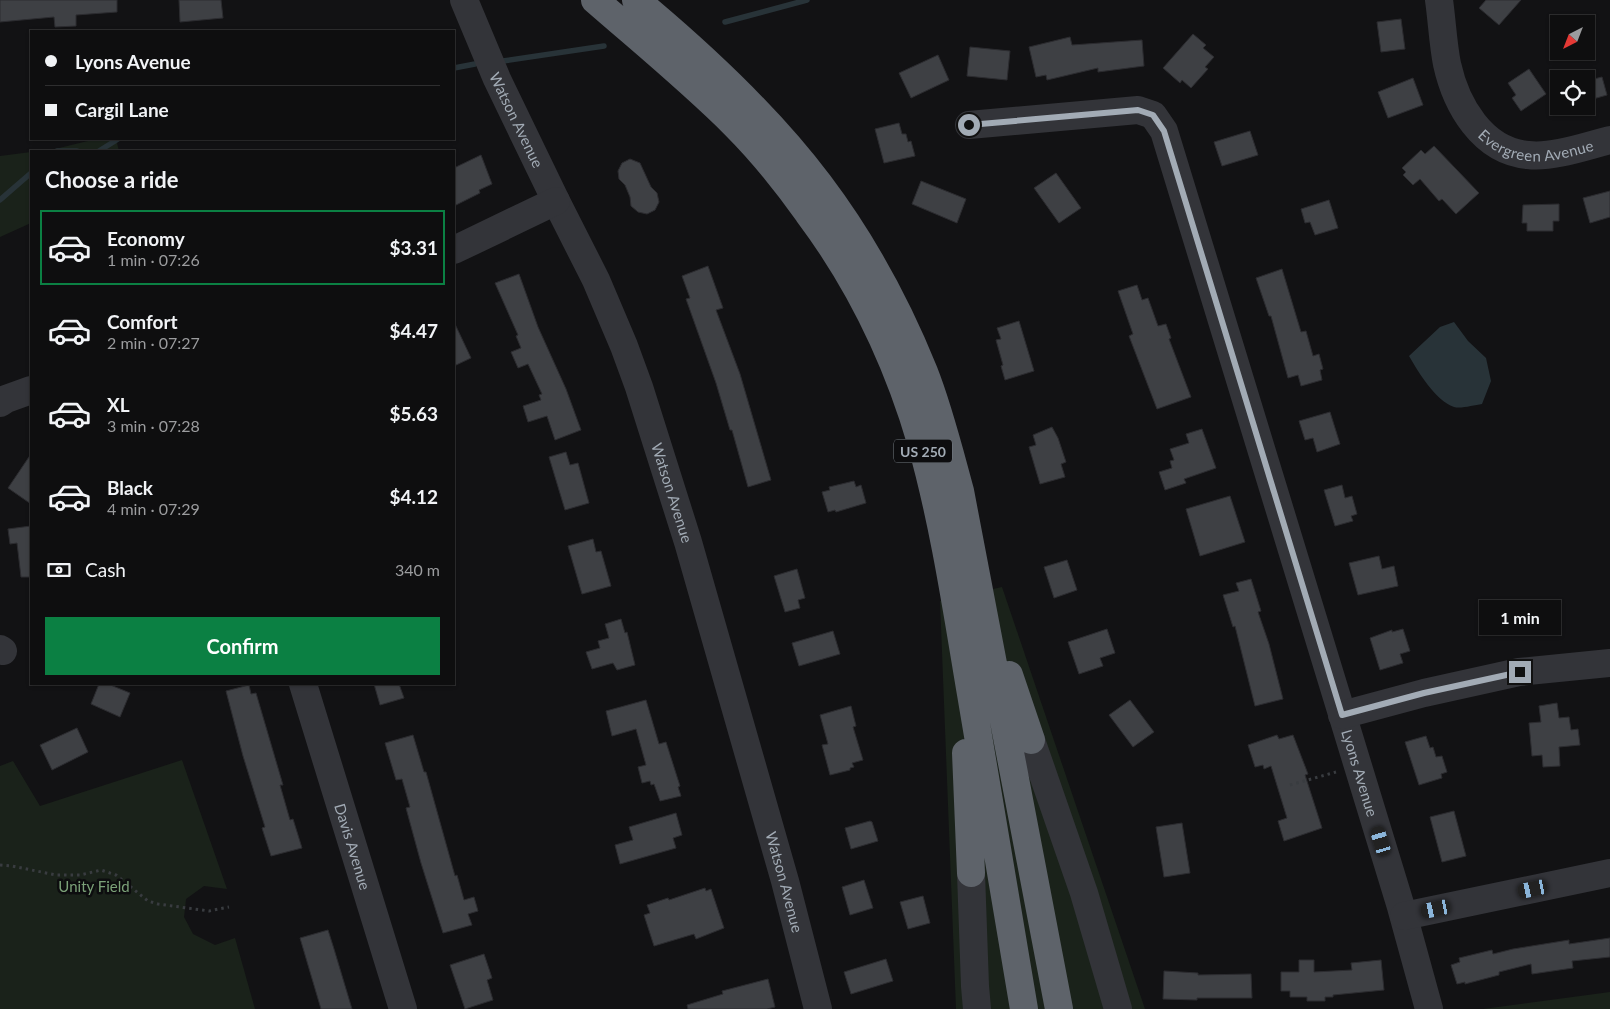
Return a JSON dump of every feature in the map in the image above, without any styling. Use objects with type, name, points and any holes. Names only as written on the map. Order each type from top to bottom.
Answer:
[{"type":"highway","name":"US 250","points":[[595,0],[736,126],[774,169],[810,214],[842,262],[890,355],[915,426],[938,516],[961,637],[1024,1009]]},
{"type":"highway","name":"US 250","points":[[636,0],[652,9],[737,92],[782,138],[819,184],[853,232],[877,273],[899,315],[920,364],[944,431],[960,491],[1059,1009]]},
{"type":"highway","points":[[976,578],[1031,740]]},
{"type":"highway","points":[[961,637],[971,873]]},
{"type":"street","name":"Watson Avenue","points":[[464,0],[497,79],[596,280],[624,346],[642,396],[688,542],[785,881],[818,1009]]},
{"type":"street","name":"Evergreen Avenue","points":[[1439,0],[1447,64],[1453,84],[1468,116],[1480,132],[1492,142],[1509,151],[1528,156],[1551,154],[1610,140]]},
{"type":"street","name":"Lyons Avenue","points":[[969,125],[1138,110],[1153,115],[1164,131],[1404,916],[1429,1009]]},
{"type":"street","points":[[455,250],[556,201]]},
{"type":"street","points":[[0,403],[30,390]]},
{"type":"street","points":[[1342,715],[1424,693],[1520,672],[1610,662]]},
{"type":"street","name":"Davis Avenue","points":[[303,685],[403,1009]]},
{"type":"street","points":[[1031,740],[1084,893],[1118,1009]]},
{"type":"street","points":[[1404,916],[1610,872]]},
{"type":"street","points":[[971,873],[977,1009]]},
{"type":"path","points":[[1290,785],[1344,770]]},
{"type":"path","points":[[0,866],[12,866],[56,875],[80,875],[101,870],[116,875],[148,901],[178,908],[210,911],[229,908]]},
{"type":"green space","points":[[92,140],[116,140],[119,150],[44,150]]},
{"type":"green space","points":[[30,152],[30,223],[0,237],[0,156]]},
{"type":"green space","points":[[1002,587],[1145,1009],[956,1009],[940,601]]},
{"type":"green space","name":"Unity Field","points":[[182,760],[227,889],[204,886],[186,899],[184,917],[193,934],[215,945],[235,938],[255,1009],[0,1009],[0,766],[13,761],[40,806]]},
{"type":"green space","points":[[1610,992],[1610,1009],[1483,1009]]},
{"type":"shaded area","points":[[1454,322],[1468,341],[1486,358],[1491,381],[1482,404],[1454,407],[1447,403],[1428,385],[1409,356],[1440,327]]},
{"type":"building","points":[[0,0],[117,0],[117,12],[76,15],[76,26],[55,27],[54,17],[0,22]]},
{"type":"building","points":[[179,0],[221,0],[223,18],[180,22]]},
{"type":"building","points":[[1486,0],[1521,0],[1499,25],[1479,8]]},
{"type":"building","points":[[1401,19],[1405,49],[1381,52],[1377,22]]},
{"type":"building","points":[[1193,34],[1206,45],[1203,48],[1214,57],[1205,67],[1208,69],[1191,88],[1182,80],[1180,83],[1163,68]]},
{"type":"building","points":[[1070,37],[1072,45],[1142,40],[1144,66],[1098,72],[1098,68],[1047,80],[1046,75],[1036,77],[1029,47]]},
{"type":"building","points":[[970,47],[1010,51],[1007,80],[967,76]]},
{"type":"building","points":[[938,55],[949,80],[911,98],[899,73]]},
{"type":"building","points":[[1529,69],[1546,94],[1521,111],[1512,98],[1516,95],[1508,83]]},
{"type":"building","points":[[1602,77],[1607,95],[1595,98],[1595,79]]},
{"type":"building","points":[[1413,78],[1423,105],[1388,118],[1378,92]]},
{"type":"building","points":[[899,123],[902,134],[906,134],[908,142],[911,141],[915,156],[884,163],[875,129]]},
{"type":"building","points":[[1250,131],[1258,155],[1222,166],[1214,142]]},
{"type":"building","points":[[1434,146],[1479,193],[1456,214],[1442,199],[1439,201],[1420,179],[1413,185],[1403,175],[1406,172],[1402,168],[1421,150],[1425,154]]},
{"type":"building","points":[[481,155],[492,184],[479,190],[480,193],[455,206],[455,168]]},
{"type":"building","points":[[630,159],[640,163],[651,187],[657,193],[659,202],[655,210],[647,214],[638,212],[631,206],[630,197],[625,185],[619,179],[618,171],[622,163]]},
{"type":"building","points":[[1056,173],[1081,208],[1059,223],[1034,188]]},
{"type":"building","points":[[921,181],[966,199],[957,223],[912,204]]},
{"type":"building","points":[[1610,191],[1610,217],[1590,223],[1583,198]]},
{"type":"building","points":[[1329,200],[1338,228],[1315,235],[1310,222],[1305,223],[1301,209]]},
{"type":"building","points":[[1559,204],[1559,221],[1553,221],[1553,231],[1527,231],[1527,223],[1522,223],[1523,205]]},
{"type":"building","points":[[708,266],[723,308],[716,310],[740,374],[771,480],[748,487],[732,430],[730,430],[716,383],[686,299],[690,298],[682,276]]},
{"type":"building","points":[[1282,269],[1301,332],[1306,331],[1313,356],[1319,354],[1323,369],[1320,370],[1322,380],[1301,386],[1298,375],[1288,378],[1271,316],[1269,316],[1256,278]]},
{"type":"building","points":[[519,274],[538,327],[566,389],[581,430],[555,440],[547,416],[528,422],[523,406],[541,400],[539,395],[542,394],[528,364],[518,368],[511,352],[521,348],[516,336],[518,335],[495,283]]},
{"type":"building","points":[[1137,285],[1142,300],[1148,298],[1158,326],[1166,324],[1171,338],[1169,339],[1191,397],[1157,409],[1129,336],[1133,334],[1118,291]]},
{"type":"building","points":[[1019,321],[1034,371],[1005,380],[996,340],[1001,339],[997,328]]},
{"type":"building","points":[[455,324],[471,358],[455,366]]},
{"type":"building","points":[[1330,412],[1340,444],[1317,452],[1313,438],[1305,440],[1299,421]]},
{"type":"building","points":[[1052,427],[1066,462],[1061,464],[1065,477],[1040,484],[1029,447],[1036,445],[1033,435]]},
{"type":"building","points":[[1202,429],[1216,468],[1184,479],[1186,483],[1165,490],[1159,472],[1172,468],[1170,461],[1174,460],[1170,449],[1189,443],[1186,434]]},
{"type":"building","points":[[566,452],[570,465],[578,463],[589,503],[565,510],[549,457]]},
{"type":"building","points":[[30,455],[30,503],[8,488]]},
{"type":"building","points":[[854,481],[856,487],[861,485],[866,503],[836,512],[835,510],[828,512],[822,492],[830,490],[829,487]]},
{"type":"building","points":[[1342,485],[1345,498],[1352,496],[1357,514],[1351,516],[1353,521],[1335,526],[1324,490]]},
{"type":"building","points":[[1230,496],[1245,542],[1200,556],[1186,509]]},
{"type":"building","points":[[30,526],[30,577],[21,577],[17,543],[10,544],[8,529]]},
{"type":"building","points":[[593,539],[596,552],[601,551],[611,586],[582,594],[568,546]]},
{"type":"building","points":[[1379,556],[1382,569],[1394,566],[1398,586],[1358,595],[1349,563]]},
{"type":"building","points":[[1067,560],[1077,590],[1054,598],[1044,567]]},
{"type":"building","points":[[797,569],[805,598],[798,600],[800,608],[785,612],[774,576]]},
{"type":"building","points":[[1251,579],[1261,611],[1258,612],[1269,644],[1283,699],[1255,706],[1235,626],[1233,627],[1223,595],[1239,591],[1236,583]]},
{"type":"building","points":[[1525,602],[1530,622],[1502,626],[1500,606]]},
{"type":"building","points":[[621,619],[625,633],[627,632],[635,665],[617,670],[613,663],[592,669],[586,652],[600,648],[598,641],[609,638],[605,624]]},
{"type":"building","points":[[1107,629],[1115,653],[1100,658],[1103,666],[1079,674],[1068,642]]},
{"type":"building","points":[[1403,629],[1410,651],[1400,654],[1403,663],[1380,670],[1370,638],[1392,630],[1392,632]]},
{"type":"building","points":[[833,631],[840,654],[799,666],[792,643]]},
{"type":"building","points":[[99,685],[110,685],[130,693],[120,717],[91,704]]},
{"type":"building","points":[[249,685],[251,694],[256,693],[283,785],[280,785],[290,820],[293,819],[302,848],[271,856],[262,828],[265,827],[243,756],[226,691]]},
{"type":"building","points":[[374,685],[399,685],[404,698],[380,705]]},
{"type":"building","points":[[646,700],[659,744],[666,742],[680,786],[678,787],[681,796],[660,801],[654,784],[651,785],[650,781],[642,783],[638,767],[646,765],[636,729],[612,736],[606,711]]},
{"type":"building","points":[[1130,700],[1154,732],[1133,747],[1109,715]]},
{"type":"building","points":[[1557,703],[1559,718],[1569,717],[1571,730],[1578,729],[1580,745],[1559,747],[1560,766],[1543,767],[1542,755],[1532,756],[1529,723],[1541,722],[1539,706]]},
{"type":"building","points":[[851,706],[856,726],[853,727],[863,760],[852,763],[854,767],[850,768],[850,770],[830,775],[822,745],[828,744],[820,715]]},
{"type":"building","points":[[77,728],[88,752],[52,770],[40,745]]},
{"type":"building","points":[[413,735],[424,772],[426,772],[455,876],[457,875],[464,900],[474,897],[478,911],[468,914],[472,925],[443,933],[406,808],[410,807],[402,779],[396,780],[385,743]]},
{"type":"building","points":[[1277,735],[1279,739],[1293,735],[1308,774],[1305,775],[1322,828],[1284,841],[1278,821],[1287,818],[1271,766],[1264,769],[1263,765],[1255,767],[1248,745]]},
{"type":"building","points":[[1426,736],[1430,748],[1433,747],[1436,757],[1442,756],[1447,772],[1441,774],[1442,778],[1419,785],[1405,742]]},
{"type":"building","points":[[1454,811],[1466,856],[1442,862],[1430,817]]},
{"type":"building","points":[[676,813],[682,835],[673,838],[676,848],[620,864],[615,845],[633,840],[629,827]]},
{"type":"building","points":[[870,821],[878,841],[851,849],[845,828]]},
{"type":"building","points":[[1182,823],[1190,873],[1164,877],[1156,827]]},
{"type":"building","points":[[864,880],[873,908],[850,915],[842,887]]},
{"type":"building","points":[[705,888],[706,891],[711,889],[724,928],[696,939],[694,934],[654,946],[644,915],[650,913],[647,905]]},
{"type":"building","points":[[923,896],[930,923],[908,929],[900,902]]},
{"type":"building","points":[[328,930],[352,1009],[321,1009],[300,938]]},
{"type":"building","points":[[1610,938],[1610,957],[1572,961],[1573,968],[1532,974],[1531,964],[1499,972],[1499,975],[1465,984],[1465,982],[1457,984],[1451,965],[1460,962],[1459,958],[1492,950],[1493,954],[1569,940],[1569,944]]},
{"type":"building","points":[[484,954],[492,978],[487,980],[493,1000],[465,1009],[450,965]]},
{"type":"building","points":[[886,959],[893,981],[851,994],[844,972]]},
{"type":"building","points":[[1299,960],[1314,960],[1314,972],[1352,970],[1351,963],[1381,960],[1384,990],[1333,995],[1333,997],[1325,997],[1325,1001],[1307,1001],[1307,997],[1290,997],[1290,991],[1281,991],[1281,972],[1299,972]]},
{"type":"building","points":[[1164,971],[1198,973],[1198,975],[1251,974],[1252,998],[1163,999]]},
{"type":"building","points":[[768,979],[775,1007],[767,1009],[688,1009],[687,1005],[723,994],[722,991]]},
{"type":"waterway","points":[[725,22],[807,0]]},
{"type":"waterway","points":[[503,61],[604,46]]},
{"type":"waterway","points":[[455,68],[475,64]]},
{"type":"waterway","points":[[101,150],[116,140]]},
{"type":"waterway","points":[[0,200],[30,174]]},
{"type":"route","points":[[969,125],[1138,110],[1153,115],[1164,131],[1342,715],[1424,693],[1520,672]]}]
